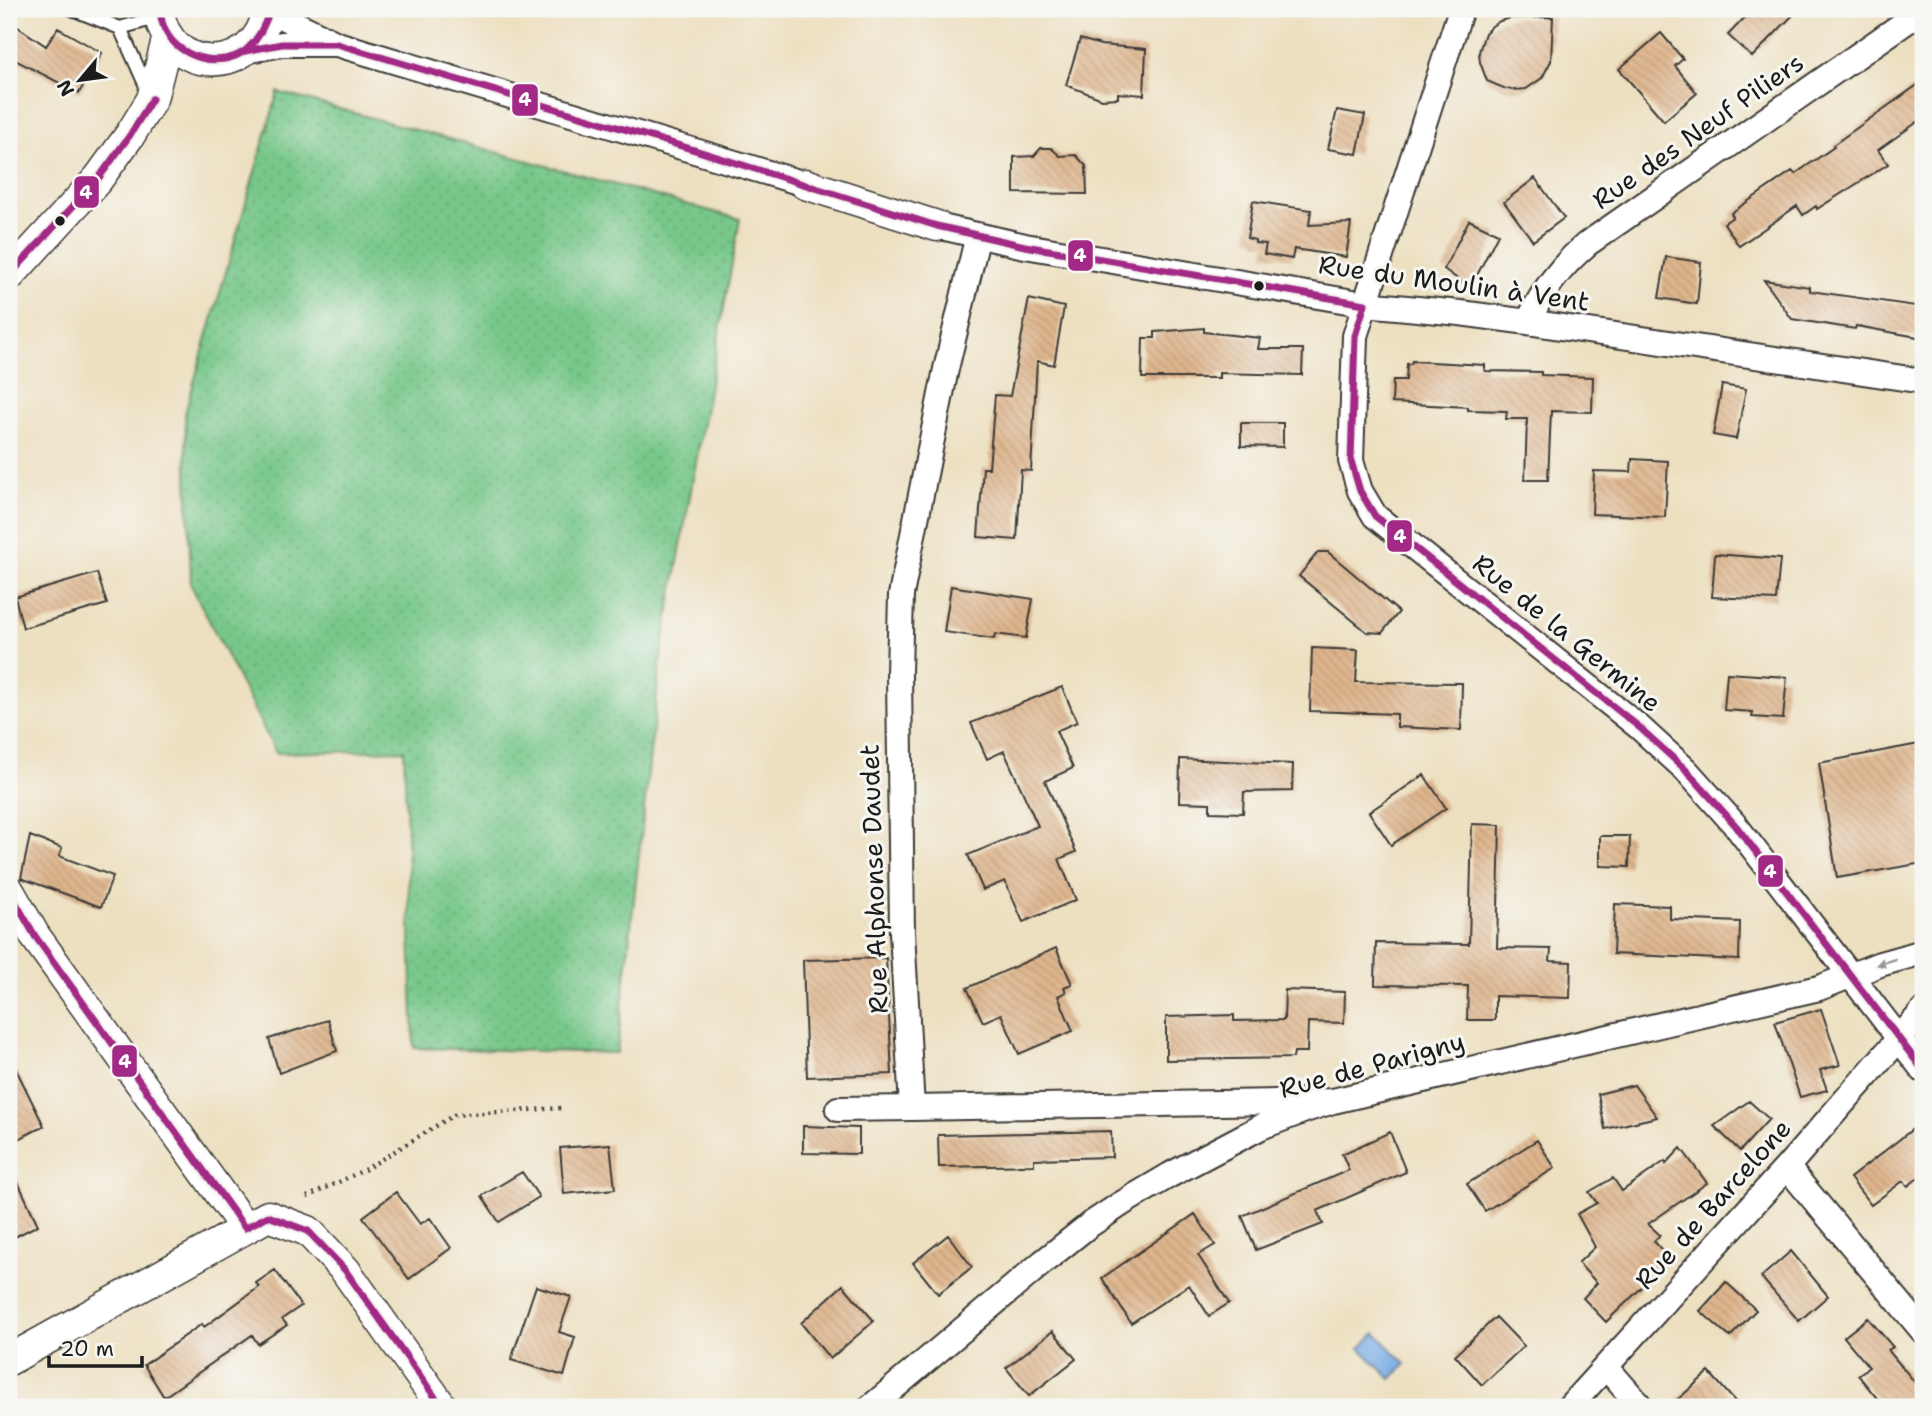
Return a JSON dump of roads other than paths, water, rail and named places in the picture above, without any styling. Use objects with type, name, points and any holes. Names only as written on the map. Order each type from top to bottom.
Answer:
[{"type":"street","points":[[162,21],[177,48],[190,56],[218,60],[232,58],[257,40],[265,26],[268,9],[337,44],[937,226]]},
{"type":"street","name":"Rue de la Germine","points":[[1461,9],[1355,335],[1351,461],[1360,491],[1375,516],[1639,727],[1686,770],[1736,826],[1923,1070]]},
{"type":"street","name":"Rue des Neuf Piliers","points":[[1528,322],[1539,297],[1567,261],[1587,244],[1923,10]]},
{"type":"street","points":[[152,99],[162,21]]},
{"type":"street","points":[[245,51],[282,44],[337,44]]},
{"type":"street","points":[[9,276],[97,179],[130,135],[152,99],[204,60]]},
{"type":"street","name":"Rue du Moulin à Vent","points":[[937,226],[1025,246],[1365,304],[1528,322],[1923,381]]},
{"type":"street","name":"Rue Alphonse Daudet","points":[[912,1108],[902,918],[898,673],[901,595],[946,369],[978,235]]},
{"type":"street","points":[[9,891],[43,947],[257,1222]]},
{"type":"street","name":"Rue de Parigny","points":[[871,1407],[1088,1226],[1170,1175],[1261,1128],[1333,1101],[1819,988],[1880,964],[1923,952]]},
{"type":"street","points":[[1899,1039],[1923,1011]]},
{"type":"street","name":"Rue de Barcelone","points":[[1569,1407],[1899,1039]]},
{"type":"street","points":[[838,1109],[1333,1101]]},
{"type":"street","points":[[1787,1167],[1923,1331]]},
{"type":"street","points":[[9,1360],[257,1222],[308,1231],[345,1270],[442,1407]]},
{"type":"street","points":[[1606,1367],[1640,1407]]},
{"type":"lane","points":[[72,9],[120,28],[162,21]]},
{"type":"lane","points":[[120,28],[152,99]]},
{"type":"water","points":[[1376,1333],[1406,1364],[1391,1379],[1360,1348]]}]
